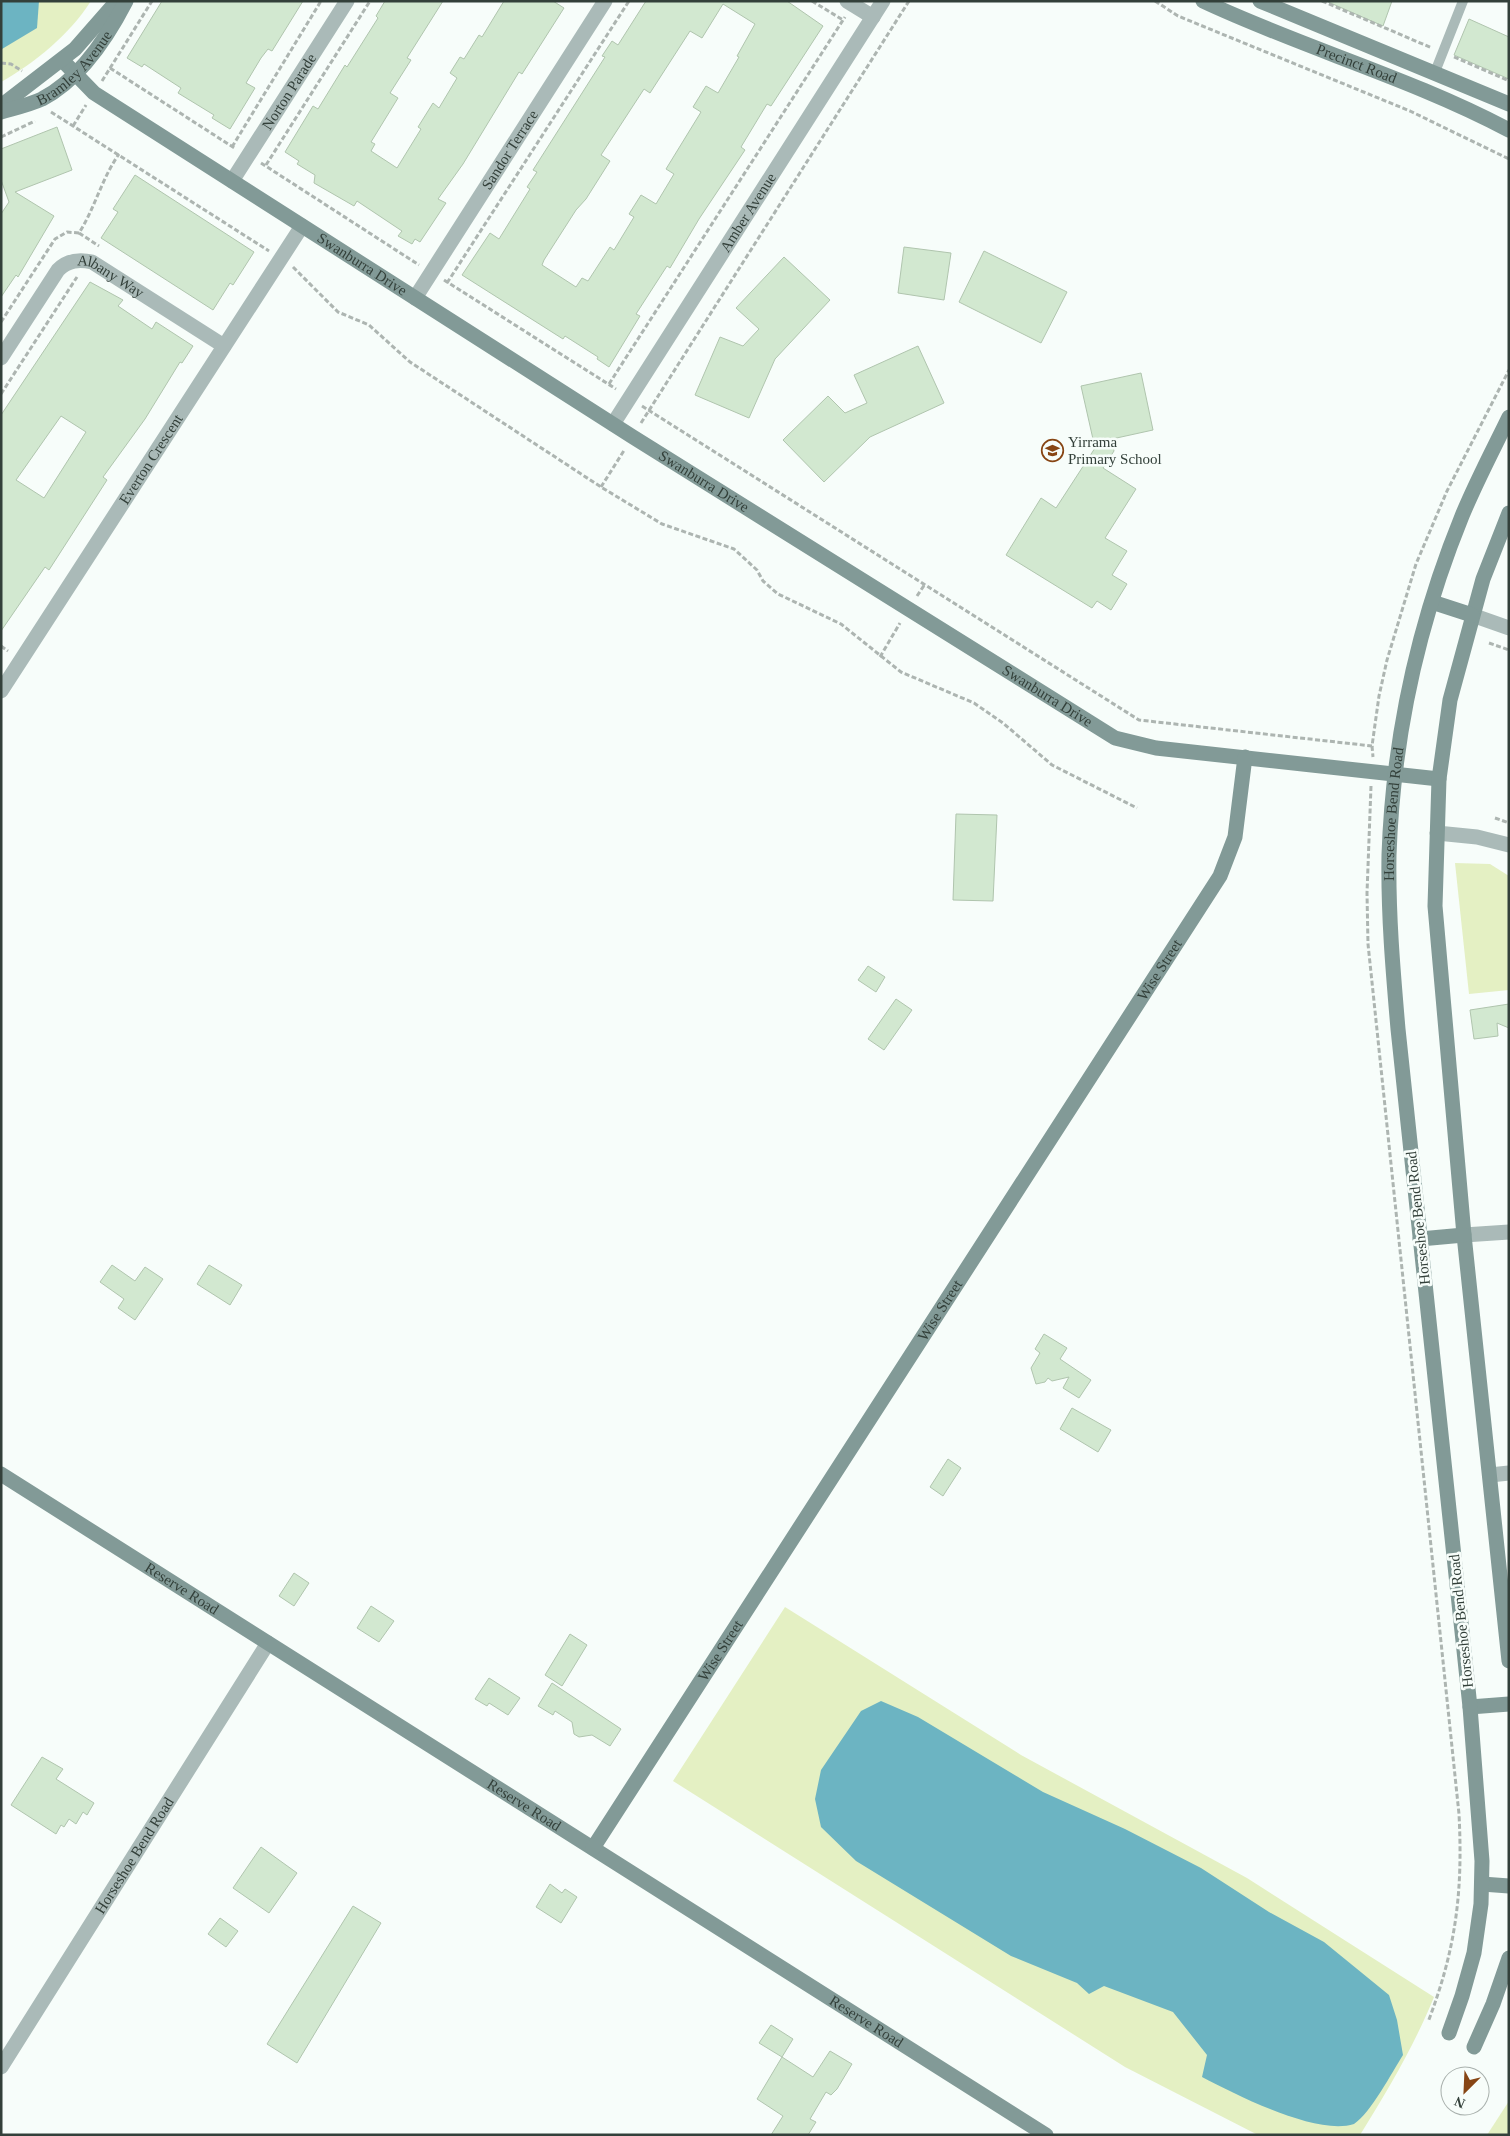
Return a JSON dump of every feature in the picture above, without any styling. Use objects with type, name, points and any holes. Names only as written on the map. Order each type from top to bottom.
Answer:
[{"type":"street","name":"Bramley Avenue","points":[[1,106],[62,60],[88,35],[116,1]]},
{"type":"street","name":"Bramley Avenue","points":[[1,112],[43,98],[74,73],[104,41],[126,1]]},
{"type":"street","name":"Norton Parade","points":[[232,182],[347,1]]},
{"type":"street","name":"Sandor Terrace","points":[[415,298],[605,1]]},
{"type":"street","name":"Amber Avenue","points":[[613,424],[883,1]]},
{"type":"street","name":"Precinct Road","points":[[1203,1],[1427,92],[1509,130]]},
{"type":"street","name":"Precinct Road","points":[[1260,1],[1509,104]]},
{"type":"street","points":[[850,3],[873,17]]},
{"type":"street","points":[[1353,62],[1361,42]]},
{"type":"street","name":"Swanburra Drive","points":[[62,60],[94,93],[232,182],[613,424],[1108,734],[1129,742],[1156,748],[1439,779]]},
{"type":"street","points":[[1427,92],[1435,72]]},
{"type":"street","name":"Everton Crescent","points":[[1,691],[6,674],[302,226]]},
{"type":"street","name":"Albany Way","points":[[1,358],[58,270],[63,265],[81,259],[92,262],[224,346]]},
{"type":"street","name":"Horseshoe Bend Road","points":[[1449,2034],[1470,1969],[1478,1930],[1482,1884],[1479,1812],[1470,1707],[1420,1239],[1391,942],[1390,855],[1396,775],[1406,709],[1418,651],[1432,602],[1462,516],[1509,417]]},
{"type":"street","points":[[1509,513],[1488,563],[1472,615],[1450,700],[1439,779],[1435,906],[1464,1234],[1509,1661]]},
{"type":"street","points":[[1432,602],[1509,628]]},
{"type":"street","name":"Wise Street","points":[[593,1848],[1220,876],[1235,837],[1245,757]]},
{"type":"street","points":[[1436,833],[1483,838],[1509,845]]},
{"type":"street","points":[[1420,1239],[1464,1234],[1509,1232]]},
{"type":"street","points":[[1490,1475],[1509,1473]]},
{"type":"street","name":"Reserve Road","points":[[1,1474],[1046,2135]]},
{"type":"street","name":"Horseshoe Bend Road","points":[[1,2067],[268,1644]]},
{"type":"street","points":[[1470,1707],[1509,1704]]},
{"type":"street","points":[[1482,1884],[1509,1886]]},
{"type":"street","points":[[1474,2047],[1493,2004],[1509,1958]]},
{"type":"lane","points":[[1435,72],[1463,1]]},
{"type":"path","points":[[152,1],[110,68],[232,147],[266,165],[447,283],[1139,720],[1372,746]]},
{"type":"path","points":[[232,147],[321,1]]},
{"type":"path","points":[[266,165],[370,1]]},
{"type":"path","points":[[447,283],[629,1]]},
{"type":"path","points":[[812,1],[842,20]]},
{"type":"path","points":[[649,410],[908,1]]},
{"type":"path","points":[[1155,1],[1178,16],[1410,111],[1509,159]]},
{"type":"path","points":[[1322,1],[1509,80]]},
{"type":"path","points":[[609,384],[842,20],[850,3]]},
{"type":"path","points":[[1,63],[12,64],[22,72]]},
{"type":"path","points":[[1,137],[51,112],[281,258],[302,274],[338,312],[378,331],[406,359],[601,487],[662,524],[734,549],[757,570],[763,581],[778,594],[841,624],[901,672],[974,703],[1002,723],[1052,765],[1138,808]]},
{"type":"path","points":[[79,233],[90,216],[105,175],[119,154]]},
{"type":"path","points":[[1,322],[55,239],[67,232],[79,233],[100,247]]},
{"type":"path","points":[[1,394],[79,274],[81,259],[92,242]]},
{"type":"path","points":[[262,258],[268,250]]},
{"type":"path","points":[[1428,2022],[1444,1976],[1456,1925],[1461,1878],[1459,1814],[1368,944],[1367,893],[1372,746],[1379,696],[1387,660],[1416,564],[1447,491],[1509,370]]},
{"type":"path","points":[[1489,643],[1509,650]]},
{"type":"path","points":[[1,646],[8,651]]},
{"type":"path","points":[[1495,818],[1509,823]]},
{"type":"green space","points":[[1,1],[91,1],[73,25],[51,47],[27,66],[1,82]]},
{"type":"green space","points":[[1455,863],[1490,864],[1509,876],[1509,990],[1469,994]]},
{"type":"green space","points":[[785,1607],[1021,1755],[1247,1878],[1434,1997],[1400,2068],[1360,2135],[1258,2135],[1125,2067],[673,1781]]},
{"type":"green space","points":[[1509,2101],[1509,2135],[1487,2135]]},
{"type":"water","points":[[1,1],[39,1],[37,28],[2,49]]},
{"type":"water","points":[[881,1701],[918,1717],[1043,1792],[1125,1829],[1201,1868],[1269,1912],[1324,1942],[1389,1995],[1397,2020],[1403,2055],[1381,2092],[1361,2119],[1354,2124],[1338,2126],[1319,2124],[1277,2112],[1235,2094],[1202,2077],[1207,2055],[1173,2012],[1104,1986],[1089,1994],[1077,1983],[1011,1956],[856,1861],[821,1827],[815,1799],[821,1770],[861,1711]]},
{"type":"building","points":[[162,1],[303,1],[272,51],[268,49],[246,83],[255,88],[230,129],[212,118],[214,115],[178,93],[181,88],[144,64],[142,67],[127,58]]},
{"type":"building","points":[[385,1],[443,1],[407,58],[411,60],[390,93],[398,98],[371,142],[375,144],[371,151],[397,168],[421,129],[418,127],[433,103],[439,108],[457,78],[450,73],[460,57],[464,59],[479,35],[482,37],[504,1],[553,1],[564,8],[522,74],[519,72],[463,164],[438,199],[446,203],[420,242],[415,239],[412,244],[398,236],[402,231],[357,201],[354,206],[314,183],[315,175],[297,164],[299,161],[285,152],[313,106],[318,109],[345,65],[347,67],[378,18],[376,16]]},
{"type":"building","points":[[646,1],[787,1],[823,26],[771,106],[767,104],[741,147],[745,150],[699,219],[670,268],[667,266],[636,314],[640,316],[609,367],[597,359],[598,357],[565,336],[563,339],[462,275],[490,233],[499,239],[530,189],[527,187],[537,172],[533,170],[605,57],[602,56],[612,41],[618,45]],"holes":[[[723,4],[755,24],[718,93],[706,86],[693,107],[701,112],[666,169],[674,174],[656,204],[641,195],[629,214],[634,217],[614,250],[610,247],[588,281],[582,278],[576,287],[542,265],[576,210],[586,199],[610,161],[601,155],[644,89],[650,93],[690,31],[702,38]]]},
{"type":"building","points":[[1326,1],[1392,1],[1383,26]]},
{"type":"building","points":[[1469,19],[1509,37],[1509,79],[1454,55]]},
{"type":"building","points":[[57,127],[72,170],[15,192],[54,216],[18,277],[16,275],[1,297],[1,214],[9,202],[1,180],[1,149]]},
{"type":"building","points":[[135,175],[254,252],[233,285],[230,283],[213,310],[101,238],[118,212],[113,209]]},
{"type":"building","points":[[904,247],[951,253],[944,300],[898,293]]},
{"type":"building","points":[[984,251],[1067,292],[1041,343],[959,302]]},
{"type":"building","points":[[784,257],[830,300],[775,359],[749,418],[695,395],[720,337],[743,346],[759,329],[736,308]]},
{"type":"building","points":[[90,282],[123,300],[118,306],[152,329],[156,322],[193,346],[182,363],[180,362],[145,419],[103,477],[107,480],[49,570],[45,567],[1,631],[1,415]],"holes":[[[61,416],[86,432],[44,498],[16,480]]]},
{"type":"building","points":[[918,346],[944,403],[870,437],[824,482],[783,440],[828,396],[845,413],[867,403],[854,375]]},
{"type":"building","points":[[1141,373],[1153,430],[1112,439],[1114,451],[1103,468],[1136,489],[1105,538],[1127,551],[1112,575],[1127,584],[1111,610],[1097,601],[1092,608],[1006,555],[1041,498],[1056,508],[1095,448],[1081,386]]},
{"type":"building","points":[[956,814],[997,815],[993,901],[953,900]]},
{"type":"building","points":[[868,966],[885,977],[876,992],[858,980]]},
{"type":"building","points":[[896,999],[912,1010],[884,1050],[868,1039]]},
{"type":"building","points":[[1509,1004],[1509,1028],[1497,1023],[1498,1036],[1474,1039],[1470,1010]]},
{"type":"building","points":[[112,1265],[135,1281],[145,1267],[163,1279],[135,1320],[118,1308],[124,1299],[100,1282]]},
{"type":"building","points":[[209,1265],[242,1285],[230,1305],[197,1284]]},
{"type":"building","points":[[1044,1334],[1067,1348],[1060,1359],[1091,1380],[1079,1398],[1063,1388],[1069,1377],[1052,1381],[1048,1378],[1045,1382],[1036,1384],[1031,1368],[1040,1353],[1035,1349]]},
{"type":"building","points":[[1072,1408],[1111,1430],[1098,1452],[1060,1429]]},
{"type":"building","points":[[948,1459],[961,1468],[943,1496],[930,1487]]},
{"type":"building","points":[[294,1573],[309,1583],[294,1606],[279,1596]]},
{"type":"building","points":[[371,1606],[394,1621],[379,1642],[357,1628]]},
{"type":"building","points":[[570,1634],[587,1645],[562,1686],[545,1675]]},
{"type":"building","points":[[489,1678],[520,1698],[508,1715],[489,1703],[487,1706],[475,1699]]},
{"type":"building","points":[[552,1683],[621,1729],[610,1746],[592,1735],[579,1737],[574,1734],[572,1722],[555,1711],[553,1715],[538,1706]]},
{"type":"building","points":[[42,1757],[63,1769],[56,1779],[94,1803],[87,1815],[83,1812],[76,1824],[69,1819],[64,1827],[61,1825],[56,1834],[11,1805]]},
{"type":"building","points":[[261,1847],[297,1873],[269,1913],[233,1888]]},
{"type":"building","points":[[550,1884],[562,1893],[565,1889],[577,1897],[561,1923],[536,1907]]},
{"type":"building","points":[[353,1906],[381,1923],[297,2063],[267,2044]]},
{"type":"building","points":[[220,1918],[238,1931],[226,1947],[208,1934]]},
{"type":"building","points":[[771,2025],[793,2039],[782,2057],[759,2043]]},
{"type":"building","points":[[830,2051],[852,2064],[837,2089],[831,2095],[826,2092],[810,2119],[816,2122],[808,2135],[771,2135],[783,2116],[757,2099],[782,2057],[813,2077]]},
{"type":"place","name":"Yirrama Primary School","points":[[1052,451]]}]
